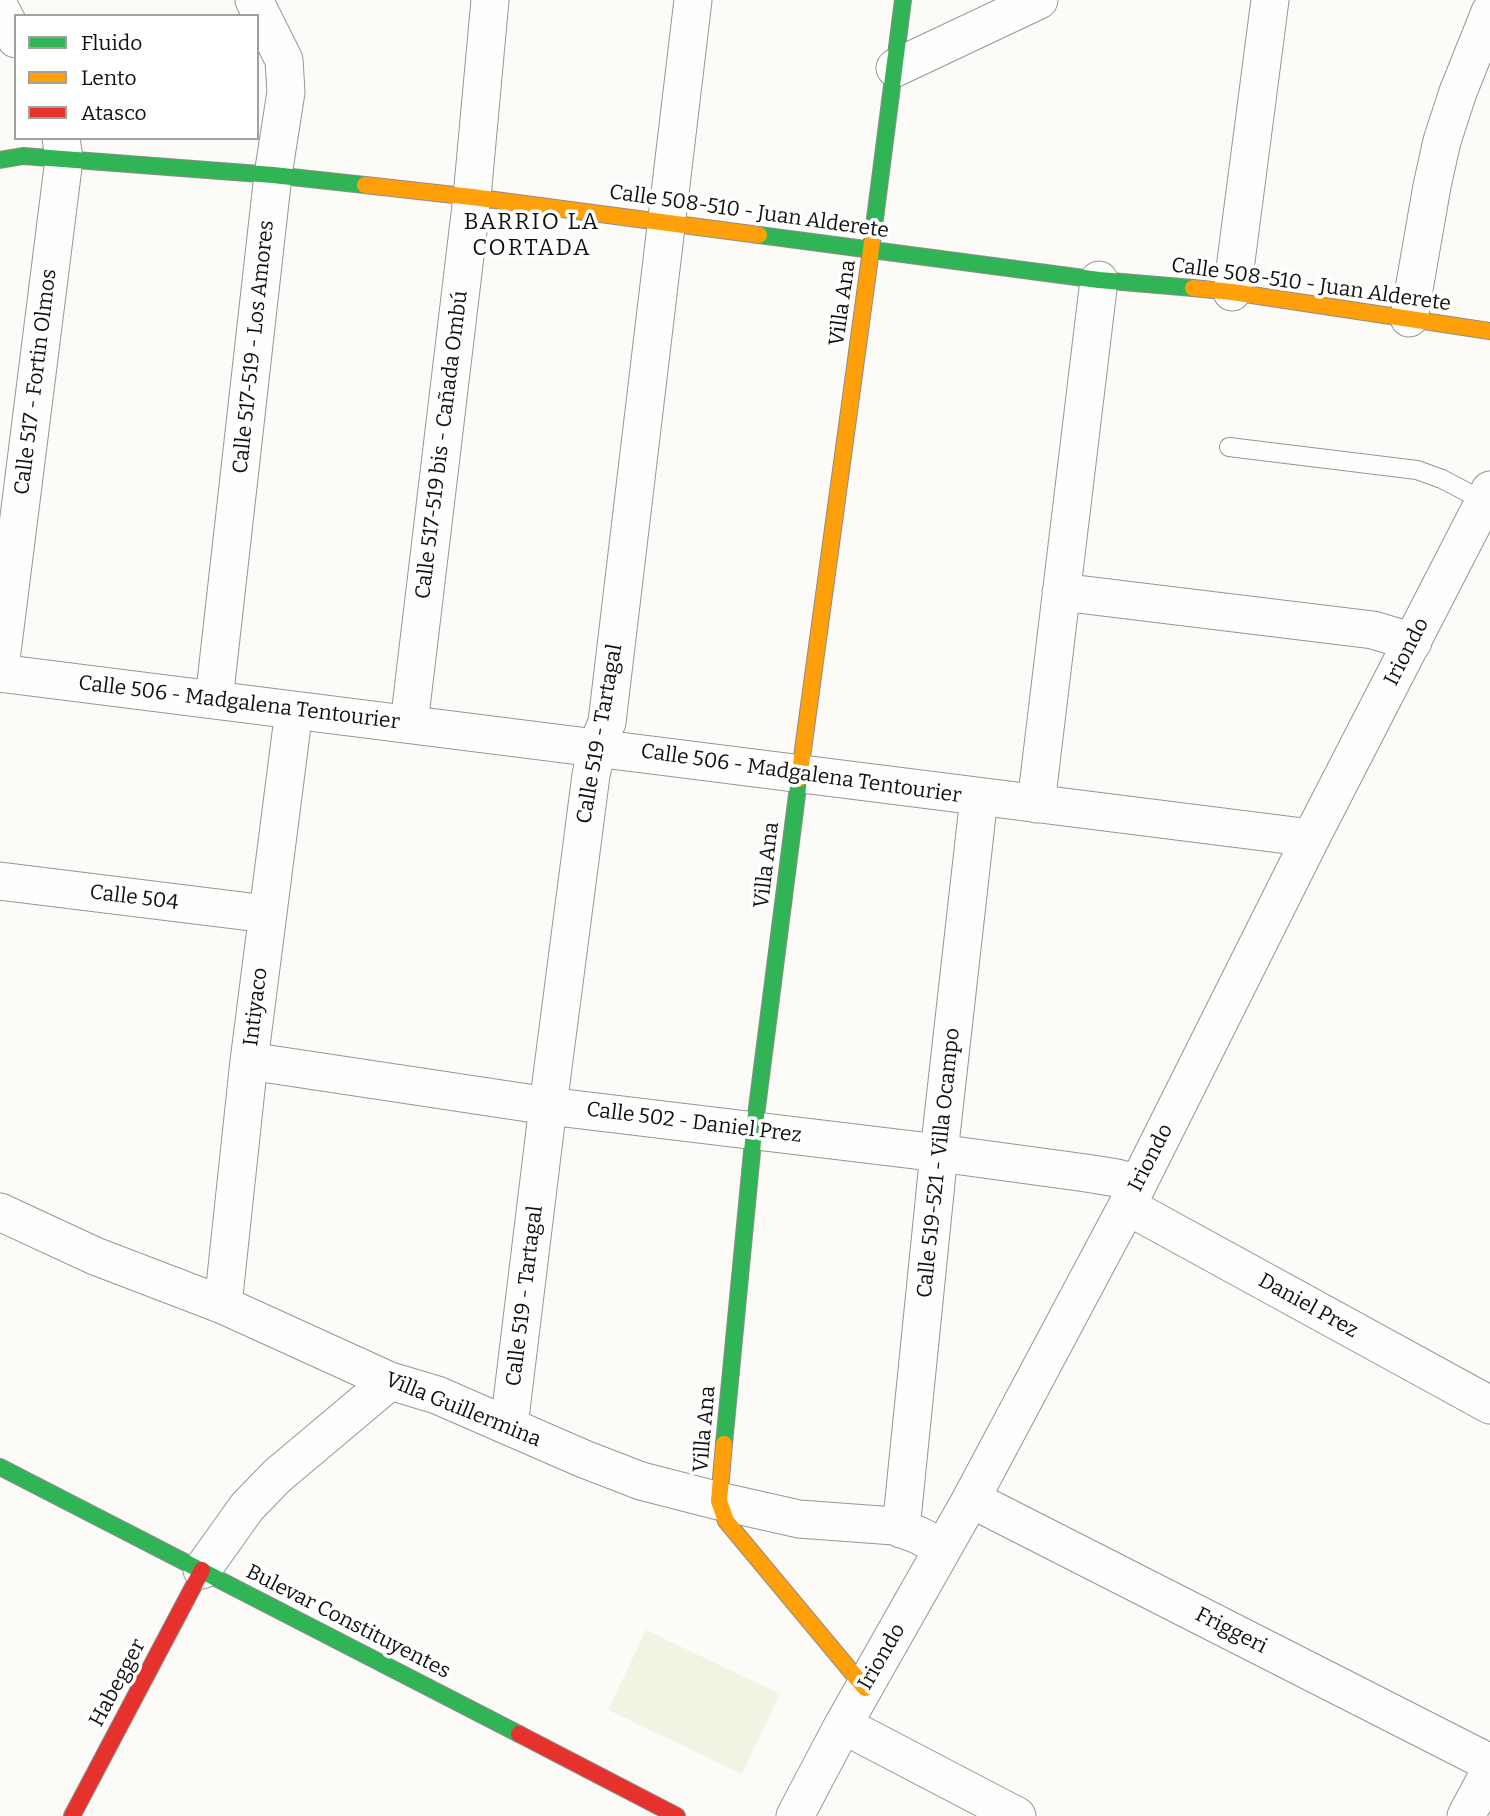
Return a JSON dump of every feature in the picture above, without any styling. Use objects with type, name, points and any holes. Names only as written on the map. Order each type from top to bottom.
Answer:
[{"type":"street","name":"Calle 517-519 - Los Amores","points":[[214,700],[285,92],[284,60],[254,0]]},
{"type":"street","name":"Calle 517-519 bis - Cañada Ombú","points":[[409,723],[472,197],[491,0]]},
{"type":"street","name":"Calle 519 - Tartagal","points":[[509,1426],[591,775],[597,747],[607,722],[693,0]]},
{"type":"street","name":"Villa Ana","points":[[865,1688],[726,1521],[719,1502],[754,1130],[903,0]]},
{"type":"street","points":[[895,68],[1039,0]]},
{"type":"street","points":[[1232,292],[1270,0]]},
{"type":"street","points":[[0,8],[14,35]]},
{"type":"street","points":[[1409,318],[1442,141],[1490,12]]},
{"type":"street","name":"Calle 508-510 - Juan Alderete","points":[[0,160],[63,149],[472,197],[1099,280],[1232,292],[1490,331]]},
{"type":"street","name":"Calle 517 - Fortin Olmos","points":[[0,670],[63,149]]},
{"type":"street","points":[[1035,804],[1099,280]]},
{"type":"street","name":"Iriondo","points":[[795,1816],[843,1725],[971,1499],[1133,1195],[1311,838],[1487,496]]},
{"type":"street","points":[[1061,592],[1373,630],[1413,642]]},
{"type":"street","name":"Calle 506 - Madgalena Tentourier","points":[[0,670],[214,700],[1311,838]]},
{"type":"street","name":"Intiyaco","points":[[223,1305],[249,1061],[294,710]]},
{"type":"street","name":"Calle 519-521 - Villa Ocampo","points":[[901,1529],[979,797]]},
{"type":"street","name":"Calle 504","points":[[0,881],[267,914]]},
{"type":"street","name":"Calle 502 - Daniel Prez","points":[[249,1061],[548,1106],[939,1153],[1116,1178],[1133,1195]]},
{"type":"street","name":"Daniel Prez","points":[[1133,1195],[1490,1405]]},
{"type":"street","name":"Villa Guillermina","points":[[0,1212],[95,1256],[223,1305],[390,1381],[437,1395],[641,1481],[719,1502],[799,1519],[894,1526],[943,1548]]},
{"type":"street","points":[[202,1570],[247,1507],[277,1476],[390,1381]]},
{"type":"street","name":"Bulevar Constituyentes","points":[[0,1467],[677,1816]]},
{"type":"street","name":"Friggeri","points":[[971,1499],[1490,1763]]},
{"type":"street","name":"Habegger","points":[[72,1816],[202,1570]]},
{"type":"street","points":[[843,1725],[1017,1816]]},
{"type":"street","points":[[1466,1816],[1490,1771]]},
{"type":"lane","points":[[1229,447],[1417,470],[1487,496]]},
{"type":"green space","points":[[646,1630],[780,1694],[742,1774],[608,1710]]},
{"type":"traffic: fast","points":[[872,242],[903,0]]},
{"type":"traffic: fast","points":[[0,160],[23,156],[273,175],[365,185]]},
{"type":"traffic: fast","points":[[759,235],[1099,280],[1193,288]]},
{"type":"traffic: fast","points":[[724,1444],[754,1131],[799,779]]},
{"type":"traffic: fast","points":[[0,1467],[519,1734]]},
{"type":"traffic: slow","points":[[365,185],[759,235]]},
{"type":"traffic: slow","points":[[799,779],[872,242]]},
{"type":"traffic: slow","points":[[1193,288],[1490,331]]},
{"type":"traffic: slow","points":[[724,1444],[719,1501],[726,1521],[865,1688]]},
{"type":"traffic: jam","points":[[72,1816],[202,1570]]},
{"type":"traffic: jam","points":[[519,1734],[677,1816]]},
{"type":"district","name":"BARRIO LA CORTADA","points":[[532,236]]}]
